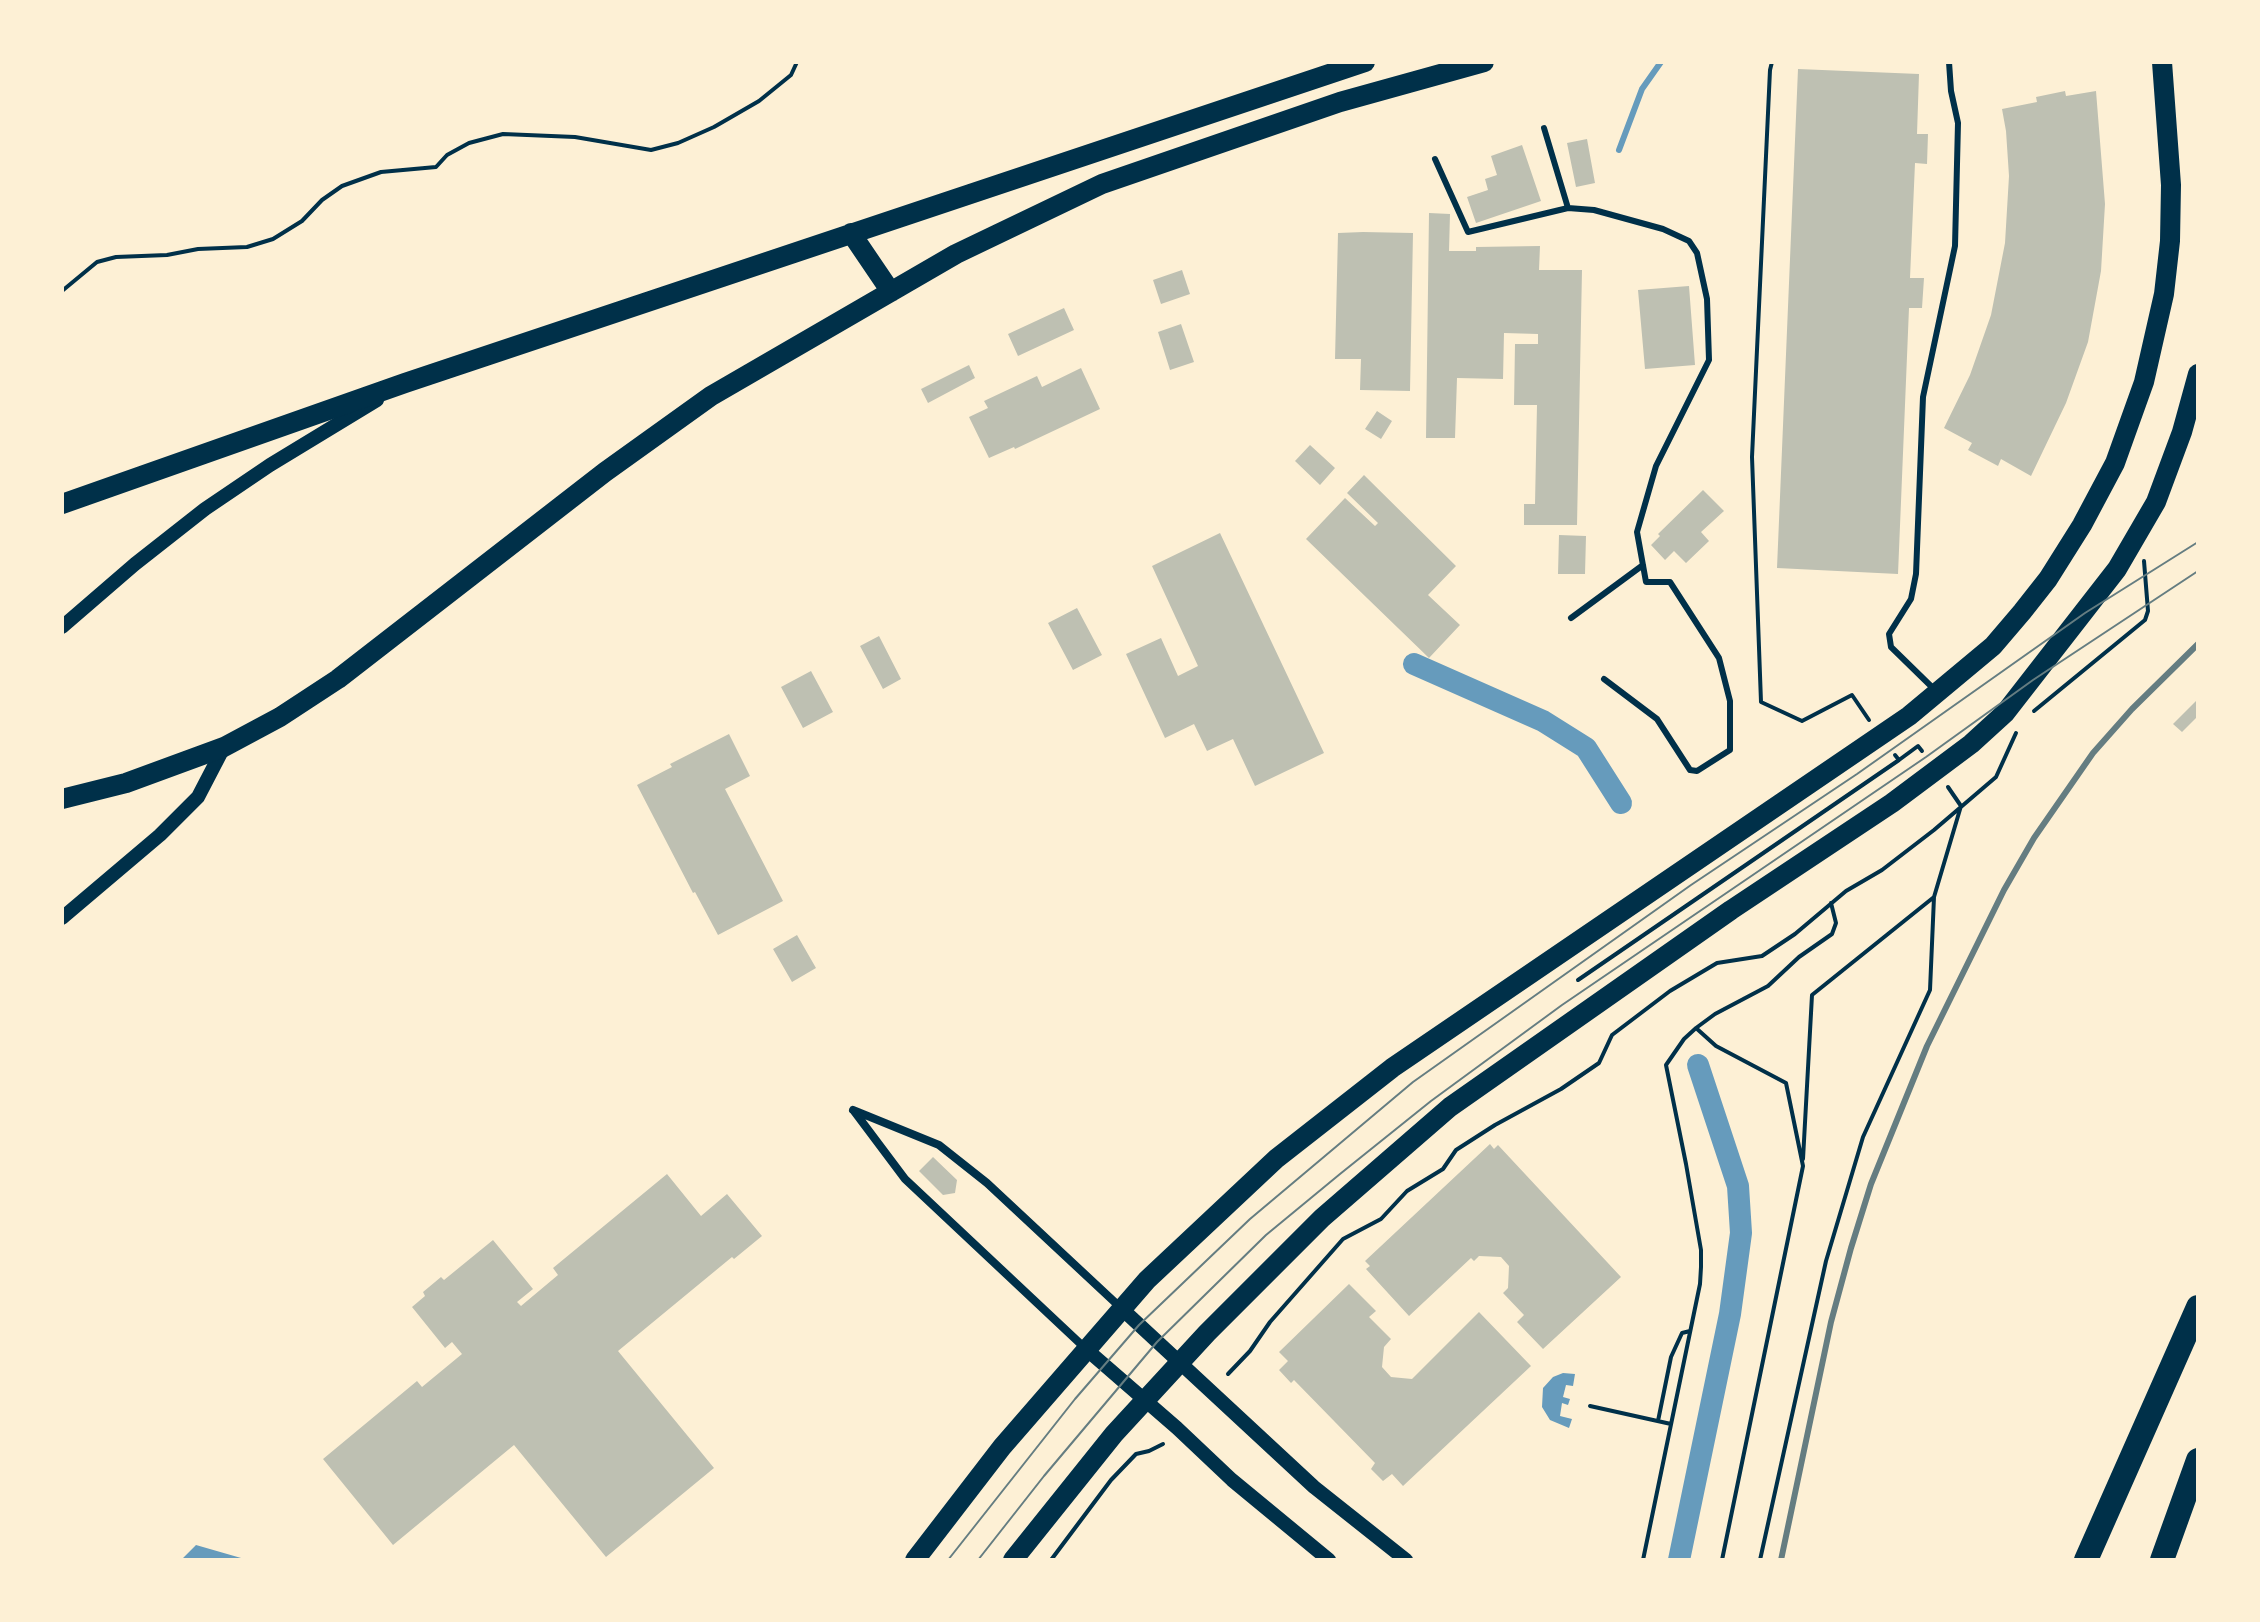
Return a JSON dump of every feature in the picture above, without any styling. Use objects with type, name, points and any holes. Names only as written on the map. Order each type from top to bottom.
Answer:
[{"type":"highway","points":[[2086,1560],[2198,1307]]},
{"type":"highway","points":[[2162,1560],[2198,1460]]},
{"type":"main road","points":[[62,504],[405,383],[1365,62]]},
{"type":"main road","points":[[62,799],[126,783],[224,747],[280,717],[338,679],[605,472],[711,396],[956,254],[1102,184],[1340,102],[1484,62]]},
{"type":"main road","points":[[915,1560],[1002,1447],[1121,1308],[1277,1158],[1392,1068],[1939,693],[1993,646],[2048,579],[2082,525],[2115,463],[2131,424],[2156,338],[2170,241],[2171,185],[2162,62]]},
{"type":"main road","points":[[851,233],[891,292]]},
{"type":"main road","points":[[1013,1560],[1068,1489],[1179,1363],[1322,1218],[1450,1107],[1731,910],[1892,803],[1971,744],[2005,713],[2117,569],[2156,502],[2190,434],[2198,374]]},
{"type":"street","points":[[62,627],[205,509],[312,438],[405,383]]},
{"type":"street","points":[[62,918],[160,835],[198,797],[224,747]]},
{"type":"street","points":[[1329,1560],[1265,1509],[1086,1349],[905,1179],[853,1110],[939,1145],[987,1183],[1314,1487],[1406,1560]]},
{"type":"lane","points":[[1939,693],[1891,647],[1889,634],[1911,599],[1916,574],[1923,397],[1955,246],[1958,123],[1949,62]]},
{"type":"lane","points":[[1544,128],[1568,208]]},
{"type":"lane","points":[[1435,159],[1468,232],[1568,208],[1594,210],[1663,229],[1689,241],[1697,253],[1707,299],[1709,360],[1656,466],[1637,532],[1646,582],[1670,582],[1719,658],[1730,701],[1730,750],[1697,771],[1690,770],[1657,719],[1604,679]]},
{"type":"lane","points":[[1571,618],[1643,565]]},
{"type":"path","points":[[62,291],[97,262],[116,257],[247,247],[273,239],[302,221],[322,200],[342,186],[381,172],[436,167],[447,155],[469,143],[503,134],[575,137],[651,150],[678,143],[759,101],[791,75],[797,62]]},
{"type":"path","points":[[1772,62],[1752,457],[1761,702],[1802,721],[1852,695],[1870,722]]},
{"type":"path","points":[[2032,713],[2145,620],[2148,611],[2145,564]]},
{"type":"path","points":[[1228,1374],[1343,1239],[1381,1219],[1407,1191],[1443,1169],[1456,1150],[1561,1089],[1599,1063],[1612,1035],[1698,972],[1717,963],[1762,956],[1795,934],[1831,903],[1882,870],[1996,777],[2015,734],[2024,724]]},
{"type":"path","points":[[1578,980],[1918,746],[1922,751]]},
{"type":"path","points":[[1895,755],[1899,760]]},
{"type":"path","points":[[1944,782],[1961,806]]},
{"type":"path","points":[[1760,1560],[1830,1247],[1863,1137],[1930,990],[1934,897],[1961,806]]},
{"type":"path","points":[[1722,1560],[1803,1166],[1812,995],[1934,897]]},
{"type":"path","points":[[1643,1560],[1700,1284],[1701,1250],[1665,1072],[1668,1059],[1696,1028],[1715,1014],[1768,986],[1799,957],[1826,940],[1836,923],[1831,903]]},
{"type":"path","points":[[1696,1028],[1716,1046],[1786,1083],[1803,1166]]},
{"type":"path","points":[[1658,1421],[1671,1357],[1682,1333],[1690,1331]]},
{"type":"path","points":[[1590,1406],[1671,1424]]},
{"type":"path","points":[[1051,1560],[1111,1480],[1136,1454],[1163,1444]]},
{"type":"water","points":[[1563,1373],[1575,1374],[1573,1386],[1566,1385],[1563,1397],[1570,1399],[1568,1405],[1562,1403],[1560,1416],[1572,1419],[1569,1428],[1550,1420],[1542,1407],[1543,1388],[1553,1377]]},
{"type":"water","points":[[196,1545],[248,1560],[181,1560]]},
{"type":"building","points":[[1798,69],[1919,74],[1917,134],[1928,134],[1927,164],[1915,163],[1910,278],[1924,278],[1922,308],[1909,308],[1898,574],[1777,568]]},
{"type":"building","points":[[2065,91],[2066,96],[2096,91],[2105,204],[2101,271],[2088,342],[2066,403],[2031,476],[2001,459],[1998,466],[1968,450],[1972,443],[1944,428],[1970,375],[1991,315],[2005,243],[2009,176],[2002,109],[2037,102],[2036,97]]},
{"type":"building","points":[[1587,139],[1595,183],[1576,187],[1567,143]]},
{"type":"building","points":[[1522,145],[1541,201],[1476,223],[1467,197],[1488,190],[1485,179],[1497,175],[1491,156]]},
{"type":"building","points":[[1429,213],[1450,214],[1449,251],[1476,251],[1476,247],[1540,246],[1539,270],[1582,270],[1577,525],[1524,525],[1524,504],[1535,504],[1537,405],[1514,405],[1515,344],[1538,344],[1538,334],[1504,333],[1503,379],[1457,378],[1455,438],[1426,438]]},
{"type":"building","points":[[1338,233],[1413,233],[1410,391],[1360,390],[1361,359],[1335,359]]},
{"type":"building","points":[[1182,270],[1190,294],[1161,304],[1153,280]]},
{"type":"building","points":[[1689,286],[1695,365],[1645,369],[1638,290]]},
{"type":"building","points":[[1064,308],[1074,330],[1018,356],[1008,334]]},
{"type":"building","points":[[1181,324],[1194,362],[1170,370],[1158,332]]},
{"type":"building","points":[[969,365],[975,378],[928,403],[921,389]]},
{"type":"building","points":[[1081,368],[1100,409],[989,458],[969,417],[988,408],[984,401],[1037,376],[1042,387]]},
{"type":"building","points":[[1377,411],[1392,421],[1381,439],[1365,429]]},
{"type":"building","points":[[1310,445],[1335,468],[1320,485],[1295,461]]},
{"type":"building","points":[[1364,475],[1456,566],[1428,595],[1460,625],[1429,658],[1306,539],[1345,498],[1375,526],[1378,523],[1347,493]]},
{"type":"building","points":[[1703,490],[1724,511],[1701,532],[1709,541],[1686,563],[1674,551],[1665,560],[1651,545],[1660,536],[1658,534]]},
{"type":"building","points":[[1220,533],[1324,753],[1255,786],[1233,739],[1207,751],[1194,724],[1165,738],[1126,654],[1161,638],[1178,676],[1198,666],[1152,566]]},
{"type":"building","points":[[1559,535],[1586,536],[1585,574],[1558,574]]},
{"type":"building","points":[[1077,608],[1102,655],[1073,670],[1048,623]]},
{"type":"building","points":[[879,636],[901,679],[883,689],[860,646]]},
{"type":"building","points":[[811,671],[833,712],[803,728],[781,687]]},
{"type":"building","points":[[2198,699],[2198,716],[2182,732],[2173,724]]},
{"type":"building","points":[[729,734],[750,776],[725,789],[783,901],[718,935],[637,785]]},
{"type":"building","points":[[797,935],[816,968],[792,982],[773,949]]},
{"type":"building","points":[[1490,1144],[1494,1149],[1498,1145],[1621,1277],[1543,1349],[1517,1322],[1524,1315],[1503,1293],[1508,1288],[1509,1266],[1501,1257],[1479,1256],[1474,1261],[1471,1258],[1409,1316],[1366,1269],[1370,1266],[1365,1261]]},
{"type":"building","points":[[933,1157],[957,1180],[955,1193],[943,1195],[919,1171]]},
{"type":"building","points":[[667,1174],[701,1216],[727,1194],[762,1236],[618,1351],[714,1468],[606,1557],[514,1445],[393,1545],[323,1459],[417,1381],[422,1387],[462,1354],[452,1342],[445,1348],[412,1307],[425,1296],[423,1292],[441,1277],[444,1280],[493,1240],[533,1289],[517,1302],[521,1306],[558,1275],[553,1268]]},
{"type":"building","points":[[1349,1284],[1376,1311],[1369,1317],[1391,1339],[1384,1347],[1382,1367],[1391,1377],[1412,1379],[1479,1312],[1531,1366],[1403,1486],[1392,1474],[1383,1481],[1371,1469],[1375,1463],[1294,1380],[1291,1383],[1279,1370],[1288,1361],[1279,1352]]},
{"type":"waterway","points":[[1619,150],[1642,89],[1661,62]]},
{"type":"waterway","points":[[1414,664],[1543,721],[1586,748],[1621,803]]},
{"type":"waterway","points":[[1679,1560],[1730,1314],[1741,1233],[1738,1186],[1698,1065]]},
{"type":"tram line","points":[[948,1560],[1075,1399],[1139,1325],[1250,1219],[1413,1082],[1691,885],[1857,774],[2085,613],[2198,542]]},
{"type":"tram line","points":[[978,1560],[1157,1342],[1266,1235],[1340,1174],[1431,1101],[1562,1005],[1926,757],[2033,680],[2198,571]]},
{"type":"railway","points":[[1781,1560],[1831,1322],[1851,1248],[1871,1184],[1927,1046],[2004,890],[2034,838],[2093,753],[2132,709],[2198,644]]}]
